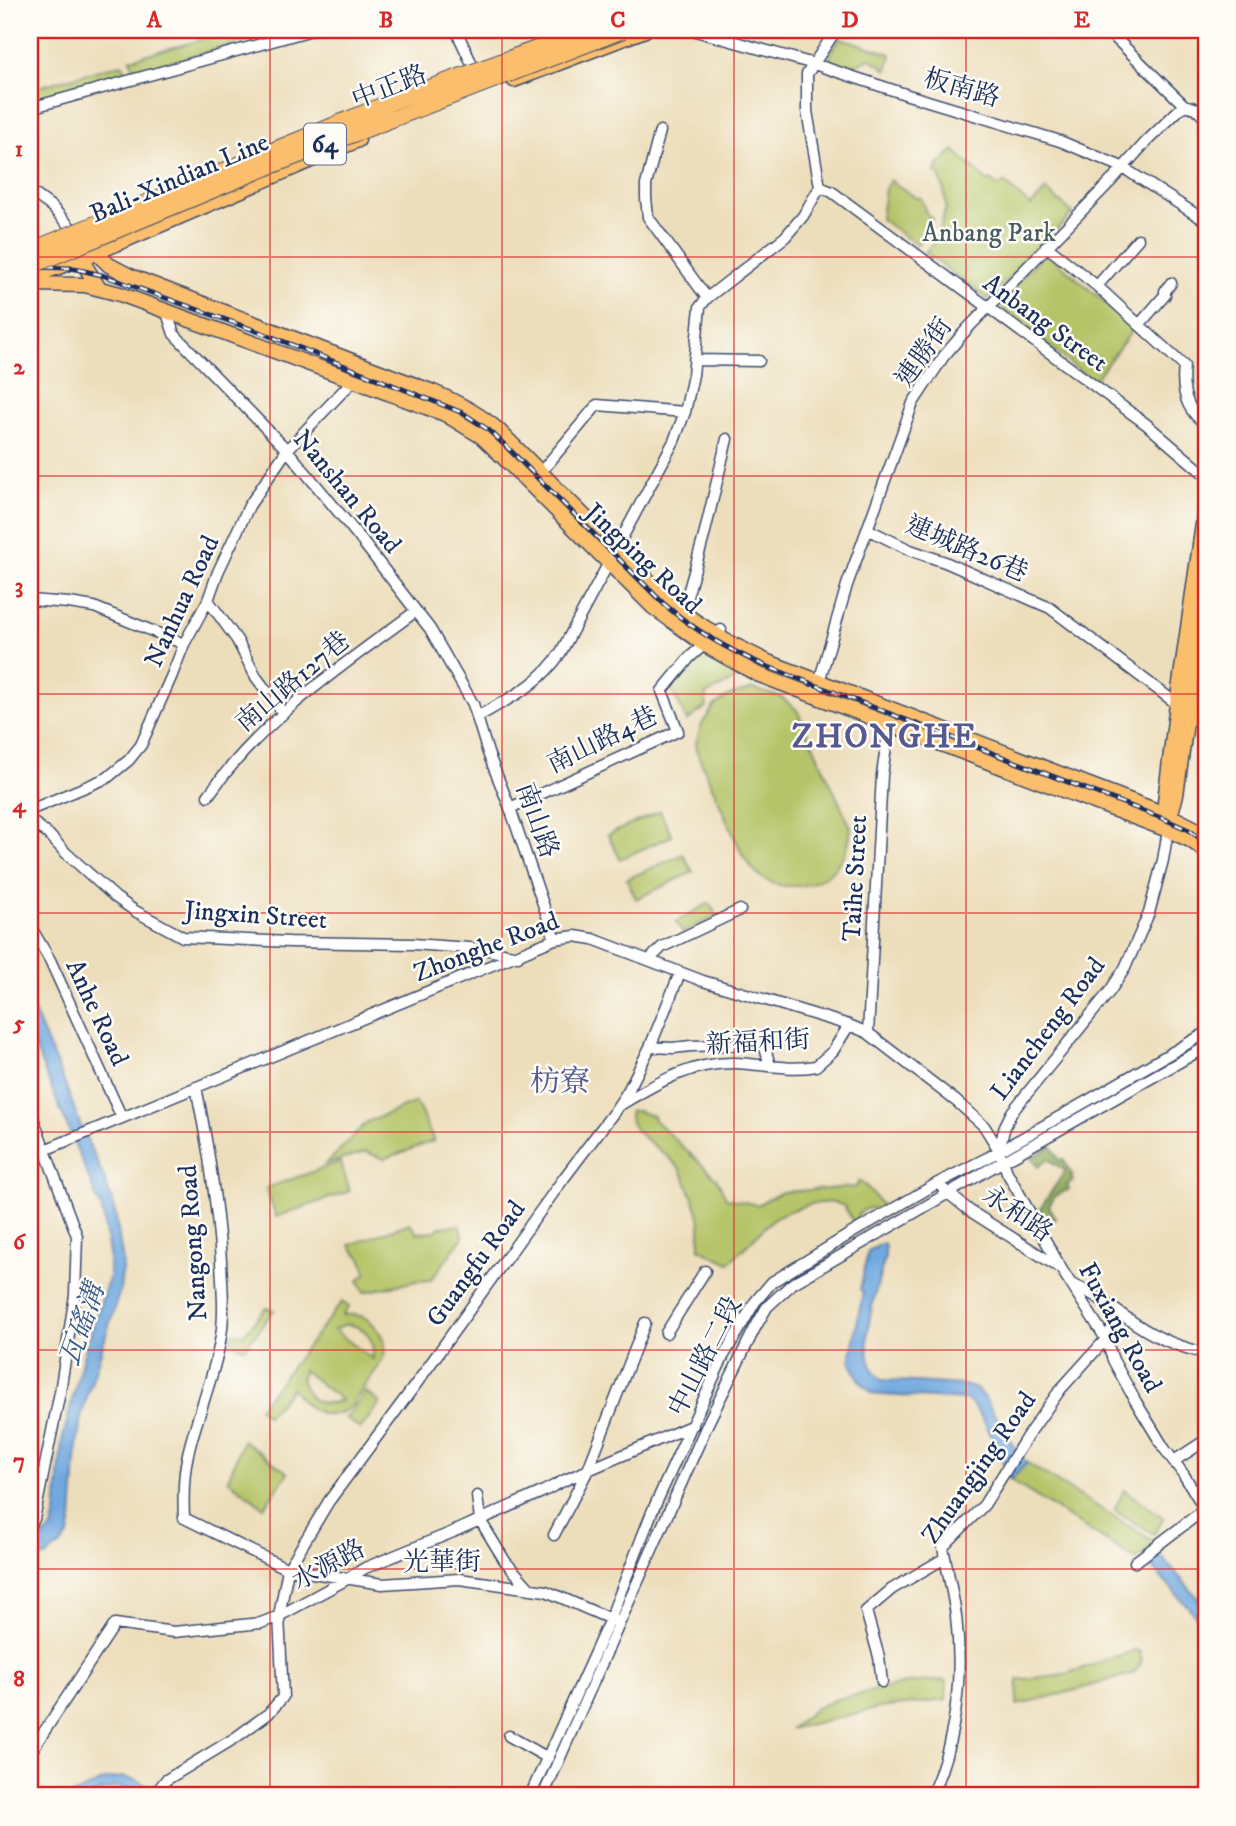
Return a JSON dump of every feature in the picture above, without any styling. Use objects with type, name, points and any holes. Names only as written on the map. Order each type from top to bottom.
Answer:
[{"type":"highway","name":"Bali-Xindian Line","points":[[31,248],[391,102],[588,30]]},
{"type":"highway","name":"Bali-Xindian Line","points":[[31,276],[265,168],[623,30]]},
{"type":"main road","points":[[31,276],[81,259],[368,135],[571,30]]},
{"type":"main road","points":[[31,248],[76,236],[303,130],[478,78],[607,30]]},
{"type":"main road","points":[[478,78],[558,64],[645,30]]},
{"type":"main road","points":[[31,276],[76,236]]},
{"type":"main road","points":[[76,236],[81,259],[98,287]]},
{"type":"main road","name":"Jingping Road","points":[[76,236],[109,265],[130,276],[453,400],[492,425],[662,594],[757,674],[815,696],[890,717],[1169,823],[1196,829],[1206,837]]},
{"type":"main road","name":"Jingping Road","points":[[31,276],[70,285],[98,287],[439,411],[481,436],[653,607],[768,662],[819,681],[890,717]]},
{"type":"main road","name":"Liancheng Road","points":[[1169,823],[1165,803],[1206,503]]},
{"type":"main road","name":"Liancheng Road","points":[[1169,823],[1176,795],[1206,579]]},
{"type":"main road","name":"Jingping Road","points":[[1169,823],[1206,851]]},
{"type":"street","points":[[30,108],[312,30]]},
{"type":"street","points":[[456,30],[478,78]]},
{"type":"street","name":"板南路","points":[[692,30],[814,64],[1060,141],[1122,167],[1206,221]]},
{"type":"street","points":[[477,717],[517,694],[551,667],[608,563],[674,441],[685,412],[700,307],[707,298],[785,237],[803,216],[820,187],[807,111],[807,74],[836,30]]},
{"type":"street","points":[[1107,30],[1184,105],[1195,108],[1206,119]]},
{"type":"street","name":"連勝街","points":[[815,696],[847,585],[913,403],[944,356],[987,307],[1184,105]]},
{"type":"street","points":[[660,131],[646,185],[648,217],[707,298]]},
{"type":"street","name":"Anbang Street","points":[[820,187],[832,192],[1146,424],[1206,474]]},
{"type":"street","points":[[30,191],[52,207],[76,236]]},
{"type":"street","points":[[1097,286],[1138,239]]},
{"type":"street","points":[[1046,246],[1097,286],[1184,366],[1182,381],[1190,411],[1206,424]]},
{"type":"street","points":[[1139,325],[1165,295],[1171,283]]},
{"type":"street","name":"Nanshan Road","points":[[166,310],[174,334],[288,450],[430,629],[464,687],[477,717]]},
{"type":"street","points":[[179,339],[178,327],[185,317]]},
{"type":"street","points":[[694,360],[759,361]]},
{"type":"street","name":"Nanhua Road","points":[[30,810],[107,778],[129,760],[141,745],[184,644],[208,600],[218,572],[250,506],[288,450],[354,381]]},
{"type":"street","points":[[541,472],[597,405],[685,412]]},
{"type":"street","points":[[682,611],[704,536],[727,439]]},
{"type":"street","name":"連城路26巷","points":[[867,529],[910,550],[945,562],[1050,608],[1177,704]]},
{"type":"street","points":[[30,600],[94,607],[184,644]]},
{"type":"street","points":[[208,600],[237,640],[256,677],[283,713]]},
{"type":"street","name":"南山路127巷","points":[[208,796],[225,772],[283,713],[416,611]]},
{"type":"street","name":"南山路4巷","points":[[510,808],[677,731],[662,691],[690,657],[714,637]]},
{"type":"street","name":"南山路","points":[[477,717],[555,939]]},
{"type":"street","name":"Taihe Street","points":[[868,1033],[882,775],[890,717]]},
{"type":"street","name":"Jingxin Street","points":[[30,820],[116,897],[145,917],[183,937],[413,944],[483,949],[518,956]]},
{"type":"street","name":"Liancheng Road","points":[[999,1150],[1012,1112],[1110,991],[1125,968],[1149,913],[1163,860],[1169,823]]},
{"type":"street","points":[[649,960],[662,947],[740,910]]},
{"type":"street","name":"Anhe Road","points":[[30,926],[50,960],[122,1118]]},
{"type":"street","name":"Zhonghe Road","points":[[30,1156],[555,939],[575,936],[593,939],[680,973],[849,1024],[868,1033],[981,1122],[1003,1161]]},
{"type":"street","name":"Guangfu Road","points":[[153,1796],[166,1780],[235,1738],[268,1714],[282,1697],[279,1616],[288,1569],[328,1501],[628,1091],[680,973]]},
{"type":"street","name":"新福和街","points":[[618,1106],[667,1078],[694,1067],[715,1063],[816,1066],[832,1051],[849,1024]]},
{"type":"street","name":"中山路二段","points":[[543,1796],[615,1621],[652,1512],[723,1357],[755,1303],[772,1282],[936,1184],[989,1157],[1206,1033]]},
{"type":"street","points":[[650,1046],[673,1048],[764,1044],[770,1066]]},
{"type":"street","name":"中山路二段","points":[[530,1796],[708,1423],[767,1307],[792,1284],[1206,1047]]},
{"type":"street","name":"Nangong Road","points":[[184,1518],[183,1494],[188,1456],[197,1419],[213,1374],[224,1310],[213,1173],[197,1087]]},
{"type":"street","points":[[30,1110],[78,1236],[75,1295],[60,1392],[34,1519],[30,1525]]},
{"type":"street","name":"Fuxiang Road","points":[[1003,1161],[1062,1270],[1106,1339],[1113,1360],[1136,1402],[1205,1510]]},
{"type":"street","name":"永和路","points":[[936,1184],[970,1210],[1062,1270]]},
{"type":"street","points":[[666,1333],[705,1271]]},
{"type":"street","points":[[1071,1284],[1088,1290],[1163,1339],[1206,1353]]},
{"type":"street","points":[[1106,1339],[1118,1318],[1117,1311]]},
{"type":"street","points":[[554,1535],[587,1472],[645,1323]]},
{"type":"street","name":"Zhuangjing Road","points":[[882,1682],[879,1657],[866,1611],[891,1589],[945,1558],[943,1547],[984,1505],[1060,1390],[1106,1339]]},
{"type":"street","name":"水源路","points":[[30,1753],[115,1624],[174,1632],[261,1623],[279,1616],[365,1568],[693,1425]]},
{"type":"street","points":[[1174,1461],[1206,1440]]},
{"type":"street","points":[[477,1496],[480,1520],[505,1561],[530,1588]]},
{"type":"street","points":[[1135,1562],[1205,1510]]},
{"type":"street","name":"光華街","points":[[184,1518],[288,1569],[382,1584],[459,1579],[530,1588],[545,1591],[615,1621]]},
{"type":"street","points":[[931,1796],[940,1775],[954,1720],[960,1675],[958,1630],[945,1558]]},
{"type":"street","points":[[509,1736],[548,1758]]},
{"type":"green space","points":[[237,30],[286,30],[135,72],[130,59]]},
{"type":"green space","points":[[841,38],[891,54],[887,70],[870,58],[846,69],[833,65],[829,58]]},
{"type":"green space","points":[[121,64],[126,74],[30,101],[30,89]]},
{"type":"green space","name":"Anbang Park","points":[[954,150],[988,182],[991,180],[999,187],[1004,182],[1031,206],[1046,190],[1073,213],[987,299],[925,252],[937,239],[946,207],[944,190],[939,175],[935,172],[939,164]]},
{"type":"green space","points":[[890,180],[916,198],[921,198],[926,213],[932,218],[929,230],[917,245],[881,219],[885,189]]},
{"type":"green space","name":"Anbang Park","points":[[1042,256],[1052,257],[1134,328],[1093,382],[997,304]]},
{"type":"green space","points":[[706,652],[746,674],[705,695],[707,706],[687,721],[671,688],[689,662]]},
{"type":"green space","points":[[753,689],[781,697],[797,710],[851,828],[840,862],[824,877],[814,882],[780,885],[767,881],[754,871],[742,854],[698,755],[696,743],[702,724],[715,705],[731,695]]},
{"type":"green space","points":[[660,811],[672,836],[620,859],[608,835]]},
{"type":"green space","points":[[683,854],[693,872],[636,899],[627,879]]},
{"type":"green space","points":[[709,903],[717,916],[683,933],[676,922]]},
{"type":"green space","points":[[416,1102],[434,1141],[384,1159],[366,1152],[326,1164],[367,1122]]},
{"type":"green space","points":[[630,1111],[653,1116],[654,1120],[717,1179],[726,1198],[757,1205],[782,1192],[856,1187],[859,1181],[884,1208],[879,1211],[871,1208],[863,1211],[858,1215],[860,1223],[856,1226],[844,1206],[834,1202],[810,1204],[792,1210],[775,1217],[729,1263],[700,1249],[699,1217],[681,1171],[639,1134],[631,1121]]},
{"type":"green space","points":[[1052,1146],[1059,1160],[1063,1159],[1073,1181],[1067,1185],[1069,1189],[1055,1196],[1049,1206],[1056,1219],[1048,1223],[1040,1209],[1065,1171],[1048,1159],[1038,1167],[1032,1157]]},
{"type":"green space","points":[[340,1162],[350,1191],[276,1217],[266,1188]]},
{"type":"green space","points":[[410,1223],[417,1233],[459,1225],[463,1237],[431,1280],[364,1292],[358,1280],[366,1274],[364,1265],[350,1245]]},
{"type":"green space","points":[[342,1302],[349,1307],[343,1315],[366,1319],[382,1337],[385,1351],[383,1357],[351,1407],[333,1414],[317,1412],[303,1402],[292,1388],[267,1416],[259,1408]],"holes":[[[346,1324],[359,1328],[368,1335],[373,1359],[334,1330]],[[303,1370],[341,1400],[341,1401],[320,1403],[311,1398],[301,1379]]]},
{"type":"green space","points":[[266,1308],[274,1310],[245,1348],[230,1342],[233,1333],[244,1334]]},
{"type":"green space","points":[[366,1392],[380,1403],[360,1429],[346,1418]]},
{"type":"green space","points":[[243,1440],[288,1473],[264,1507],[228,1480]]},
{"type":"green space","points":[[1027,1463],[1156,1543],[1136,1560],[1010,1480]]},
{"type":"green space","points":[[1124,1490],[1164,1518],[1154,1534],[1114,1510]]},
{"type":"green space","points":[[1135,1650],[1140,1652],[1141,1662],[1131,1674],[1017,1705],[1018,1680],[1066,1674]]},
{"type":"green space","points":[[947,1681],[946,1700],[879,1708],[790,1729],[816,1708],[834,1700],[907,1683]]},
{"type":"water","points":[[30,1002],[104,1178],[114,1206],[123,1262],[120,1290],[82,1413],[69,1534],[61,1545],[45,1557],[30,1561],[30,1547],[52,1529],[56,1514],[62,1441],[82,1360],[109,1277],[109,1254],[102,1210],[30,1036]]},
{"type":"water","points":[[883,1243],[885,1257],[869,1322],[869,1355],[873,1369],[882,1380],[975,1388],[983,1395],[1012,1444],[1027,1463],[1010,1480],[981,1416],[967,1400],[873,1394],[860,1381],[850,1361],[863,1291],[860,1290],[868,1251]]},
{"type":"water","points":[[1159,1554],[1206,1607],[1206,1627],[1147,1562]]},
{"type":"water","points":[[122,1777],[136,1780],[169,1796],[139,1796],[131,1789],[114,1787],[87,1796],[70,1796],[105,1780]]},
{"type":"railway","points":[[30,267],[71,268],[102,275],[265,334],[463,413],[490,431],[508,448],[664,604],[712,639],[766,666],[1164,819],[1189,830],[1206,843]]},
{"type":"district","name":"ZHONGHE","points":[[885,735]]},
{"type":"district","name":"枋寮","points":[[560,1081]]},
{"type":"water label","name":"瓦磘溝","points":[[81,1324]]}]
